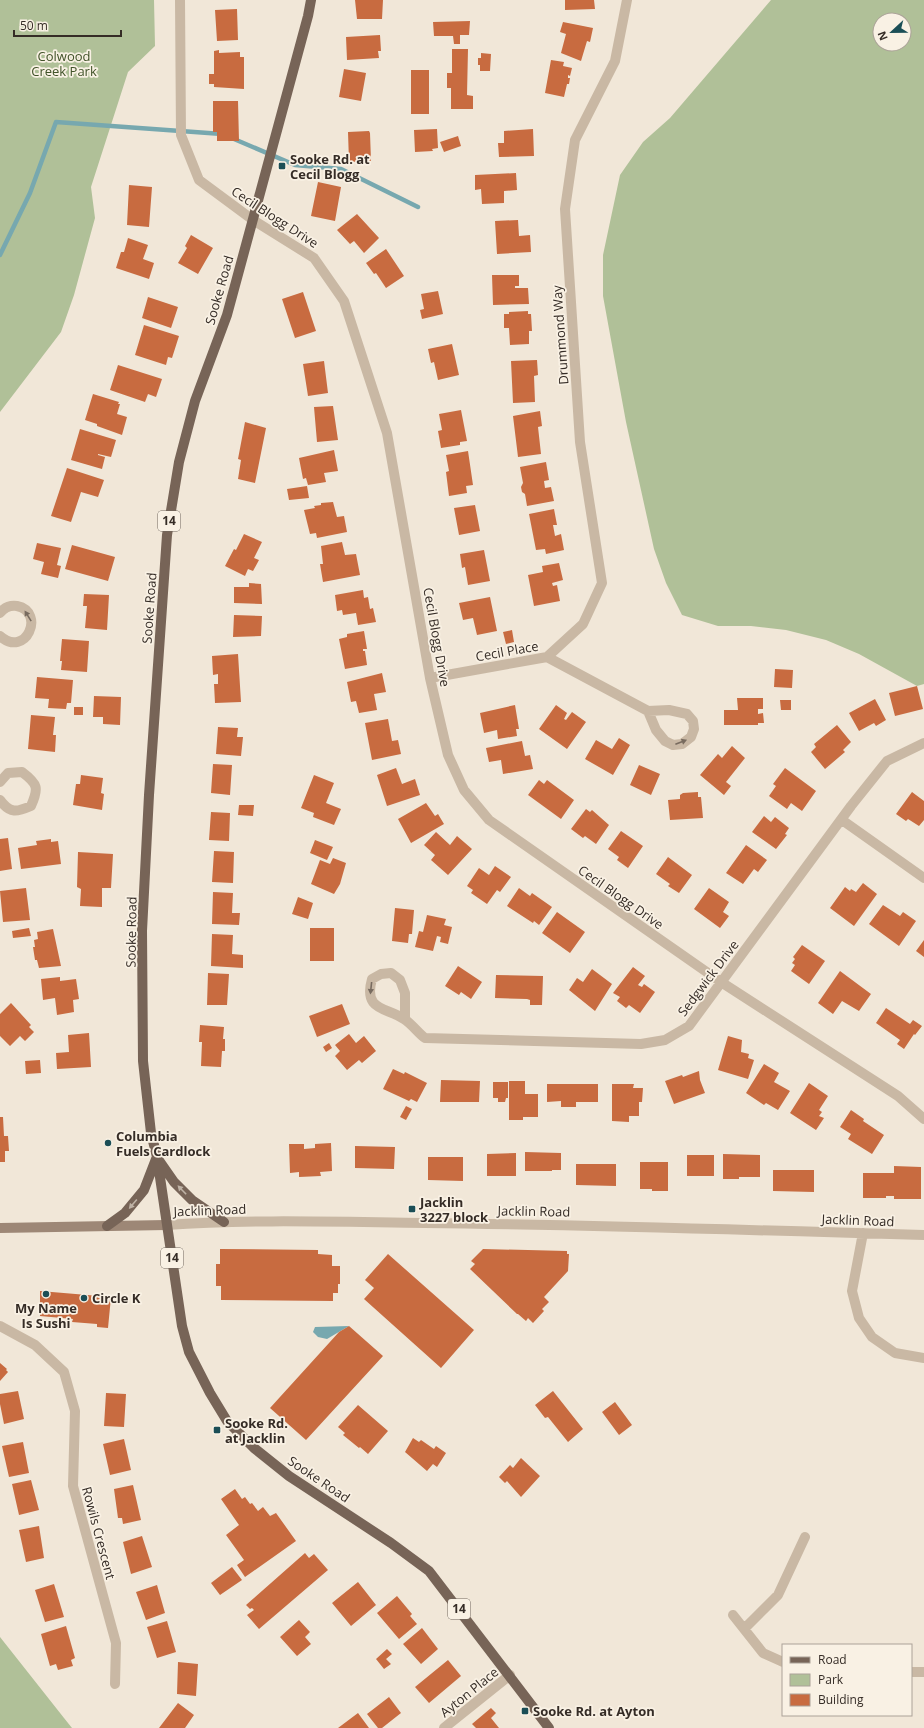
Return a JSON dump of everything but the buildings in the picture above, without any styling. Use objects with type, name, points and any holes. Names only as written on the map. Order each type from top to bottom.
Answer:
[{"type":"main road","name":"Sooke Road","points":[[311,0],[308,16],[227,315],[195,402],[179,462],[167,535],[142,931],[143,1061],[151,1133],[157,1157],[182,1326],[189,1352],[210,1393],[228,1421],[254,1448],[289,1476],[391,1542],[428,1571],[510,1675],[549,1728]]},
{"type":"main road","points":[[157,1157],[174,1182],[192,1200],[224,1222]]},
{"type":"main road","points":[[107,1226],[125,1213],[144,1190],[157,1157]]},
{"type":"main road","name":"Jacklin Road","points":[[0,1228],[166,1225]]},
{"type":"street","name":"Cecil Blogg Drive","points":[[180,0],[181,135],[198,180],[253,220],[314,258],[344,301],[387,433],[430,678],[448,755],[464,790],[489,820],[721,982],[898,1096],[924,1119]]},
{"type":"street","name":"Drummond Way","points":[[546,657],[583,624],[602,583],[580,442],[565,209],[575,140],[615,61],[627,0]]},
{"type":"street","points":[[0,613],[9,606],[16,606],[23,609],[28,613],[32,627],[29,634],[18,642],[1,641]]},
{"type":"street","name":"Cecil Place","points":[[430,678],[546,657],[648,711]]},
{"type":"street","points":[[669,710],[687,714],[693,721],[694,729],[691,737],[682,744],[673,745],[665,741],[656,730],[648,711],[669,710]]},
{"type":"street","name":"Sedgwick Drive","points":[[404,1019],[405,993],[400,980],[391,973],[382,974],[372,979],[369,990],[372,999],[381,1010],[404,1019],[425,1038],[641,1044],[665,1040],[689,1026],[851,806],[886,761],[924,743]]},
{"type":"street","points":[[0,782],[8,774],[22,772],[33,780],[36,794],[31,806],[18,811],[5,808],[0,800]]},
{"type":"street","points":[[842,820],[924,878]]},
{"type":"street","name":"Jacklin Road","points":[[166,1225],[224,1222],[603,1225],[924,1235]]},
{"type":"street","points":[[863,1233],[852,1291],[859,1318],[872,1337],[895,1353],[924,1358]]},
{"type":"street","name":"Rowils Crescent","points":[[0,1326],[35,1345],[64,1372],[75,1411],[73,1486],[116,1643],[115,1684]]},
{"type":"street","points":[[744,1629],[778,1595],[805,1537]]},
{"type":"street","points":[[733,1615],[763,1653],[782,1662]]},
{"type":"street","points":[[912,1672],[924,1672]]},
{"type":"street","name":"Ayton Place","points":[[444,1728],[510,1675]]},
{"type":"green space","name":"Colwood Creek Park","points":[[0,0],[154,0],[155,46],[128,72],[91,187],[95,218],[74,295],[61,332],[0,412]]},
{"type":"green space","points":[[771,0],[924,0],[924,684],[917,686],[859,654],[826,640],[786,630],[751,626],[718,626],[682,615],[666,583],[654,549],[626,422],[603,296],[603,255],[620,175],[643,142],[670,118]]},
{"type":"green space","points":[[0,1637],[64,1718],[72,1728],[0,1728]]},
{"type":"water","points":[[349,1326],[327,1339],[318,1337],[313,1332],[315,1327]]},
{"type":"waterway","points":[[0,255],[30,193],[56,122],[222,134]]},
{"type":"waterway","points":[[234,139],[295,165],[341,169],[418,207]]},
{"type":"place","name":"Sooke Rd. at Cecil Blogg","points":[[282,166]]},
{"type":"place","name":"Columbia Fuels Cardlock","points":[[108,1143]]},
{"type":"place","name":"Jacklin 3227 block","points":[[412,1209]]},
{"type":"place","name":"My Name Is Sushi","points":[[46,1294]]},
{"type":"place","name":"Circle K","points":[[84,1298]]},
{"type":"place","name":"Sooke Rd. at Jacklin","points":[[217,1430]]},
{"type":"place","name":"Sooke Rd. at Ayton","points":[[525,1711]]}]
